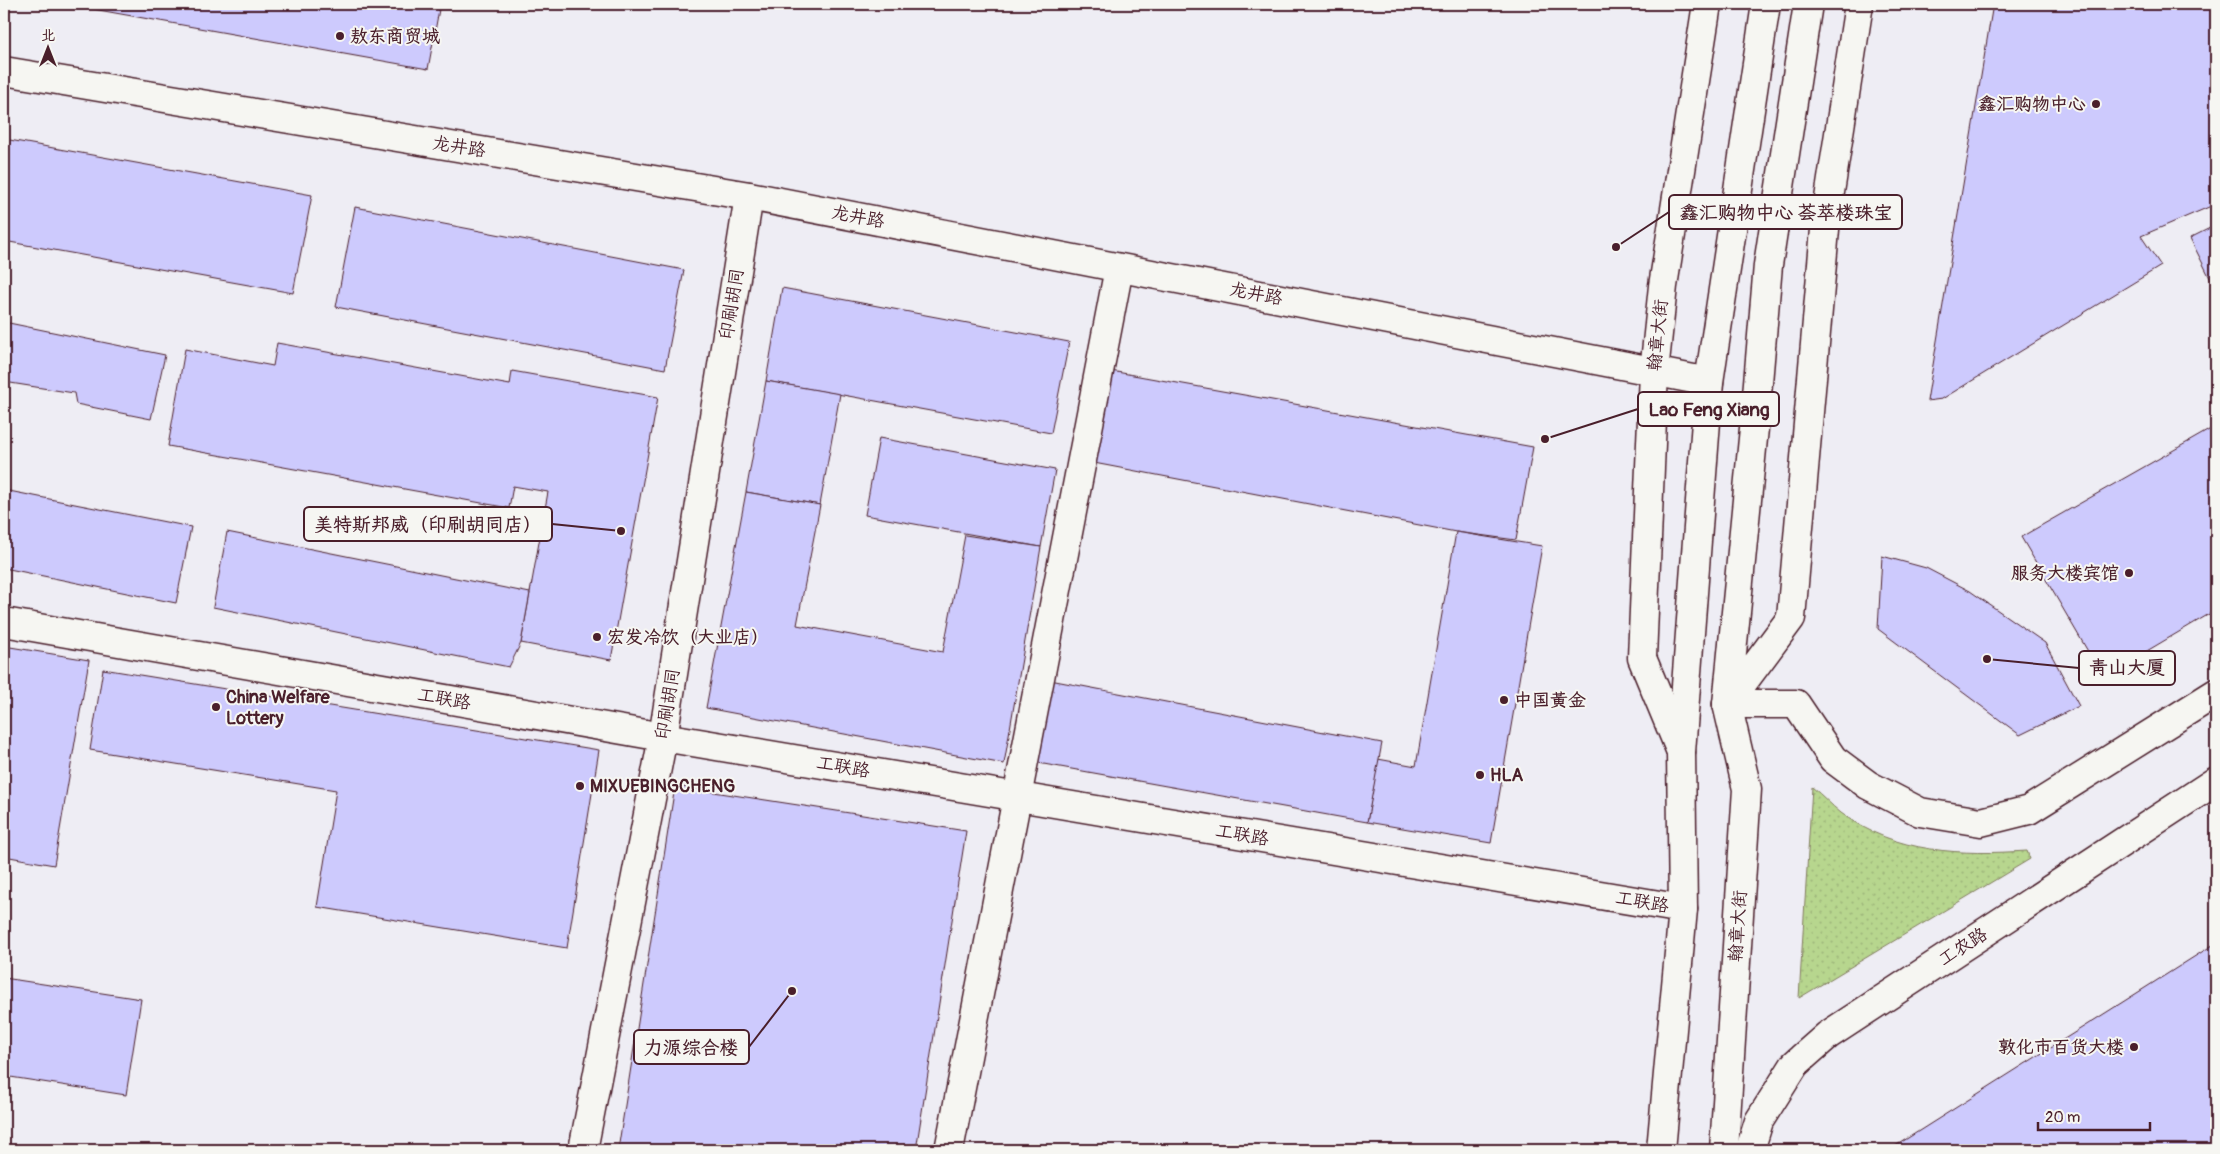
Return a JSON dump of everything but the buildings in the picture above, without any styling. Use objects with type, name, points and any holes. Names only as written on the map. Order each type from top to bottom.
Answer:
[{"type":"street","name":"翰章大街","points":[[1680,752],[1642,658],[1654,372],[1663,286],[1706,4]]},
{"type":"street","name":"翰章大街","points":[[1661,1150],[1683,909],[1680,752],[1709,382],[1766,4]]},
{"type":"street","name":"翰章大街","points":[[1724,1150],[1747,789],[1727,704],[1768,264],[1808,4]]},
{"type":"street","points":[[1727,704],[1791,618],[1826,218],[1859,4]]},
{"type":"street","name":"龙井路","points":[[4,71],[749,196],[1709,382]]},
{"type":"street","name":"印刷胡同","points":[[583,1150],[663,737],[749,196]]},
{"type":"street","points":[[949,1150],[1119,268]]},
{"type":"street","name":"工联路","points":[[4,622],[663,737],[1683,909]]},
{"type":"street","points":[[1727,704],[1796,704],[1833,759],[1868,785],[1920,812],[1981,822],[2029,810],[2216,693]]},
{"type":"street","name":"工农路","points":[[1750,1150],[1759,1121],[1795,1064],[1828,1035],[2216,781]]},
{"type":"green space","points":[[1812,787],[1841,813],[1862,827],[1884,837],[1930,849],[1954,852],[2027,851],[2030,859],[1799,998]]},
{"type":"place","name":"敖东商贸城","points":[[340,36]]},
{"type":"place","name":"鑫汇购物中心","points":[[2096,104]]},
{"type":"place","name":"鑫汇购物中心 荟萃楼珠宝","points":[[1616,247]]},
{"type":"place","name":"Lao Feng Xiang","points":[[1545,439]]},
{"type":"place","name":"美特斯邦威（印刷胡同店）","points":[[621,531]]},
{"type":"place","name":"服务大楼宾馆","points":[[2129,573]]},
{"type":"place","name":"宏发冷饮（大业店）","points":[[597,637]]},
{"type":"place","name":"青山大厦","points":[[1987,659]]},
{"type":"place","name":"中国黄金","points":[[1504,700]]},
{"type":"place","name":"China Welfare Lottery","points":[[216,707]]},
{"type":"place","name":"HLA","points":[[1480,775]]},
{"type":"place","name":"MIXUEBINGCHENG","points":[[580,786]]},
{"type":"place","name":"力源综合楼","points":[[792,991]]},
{"type":"place","name":"敦化市百货大楼","points":[[2134,1047]]}]
